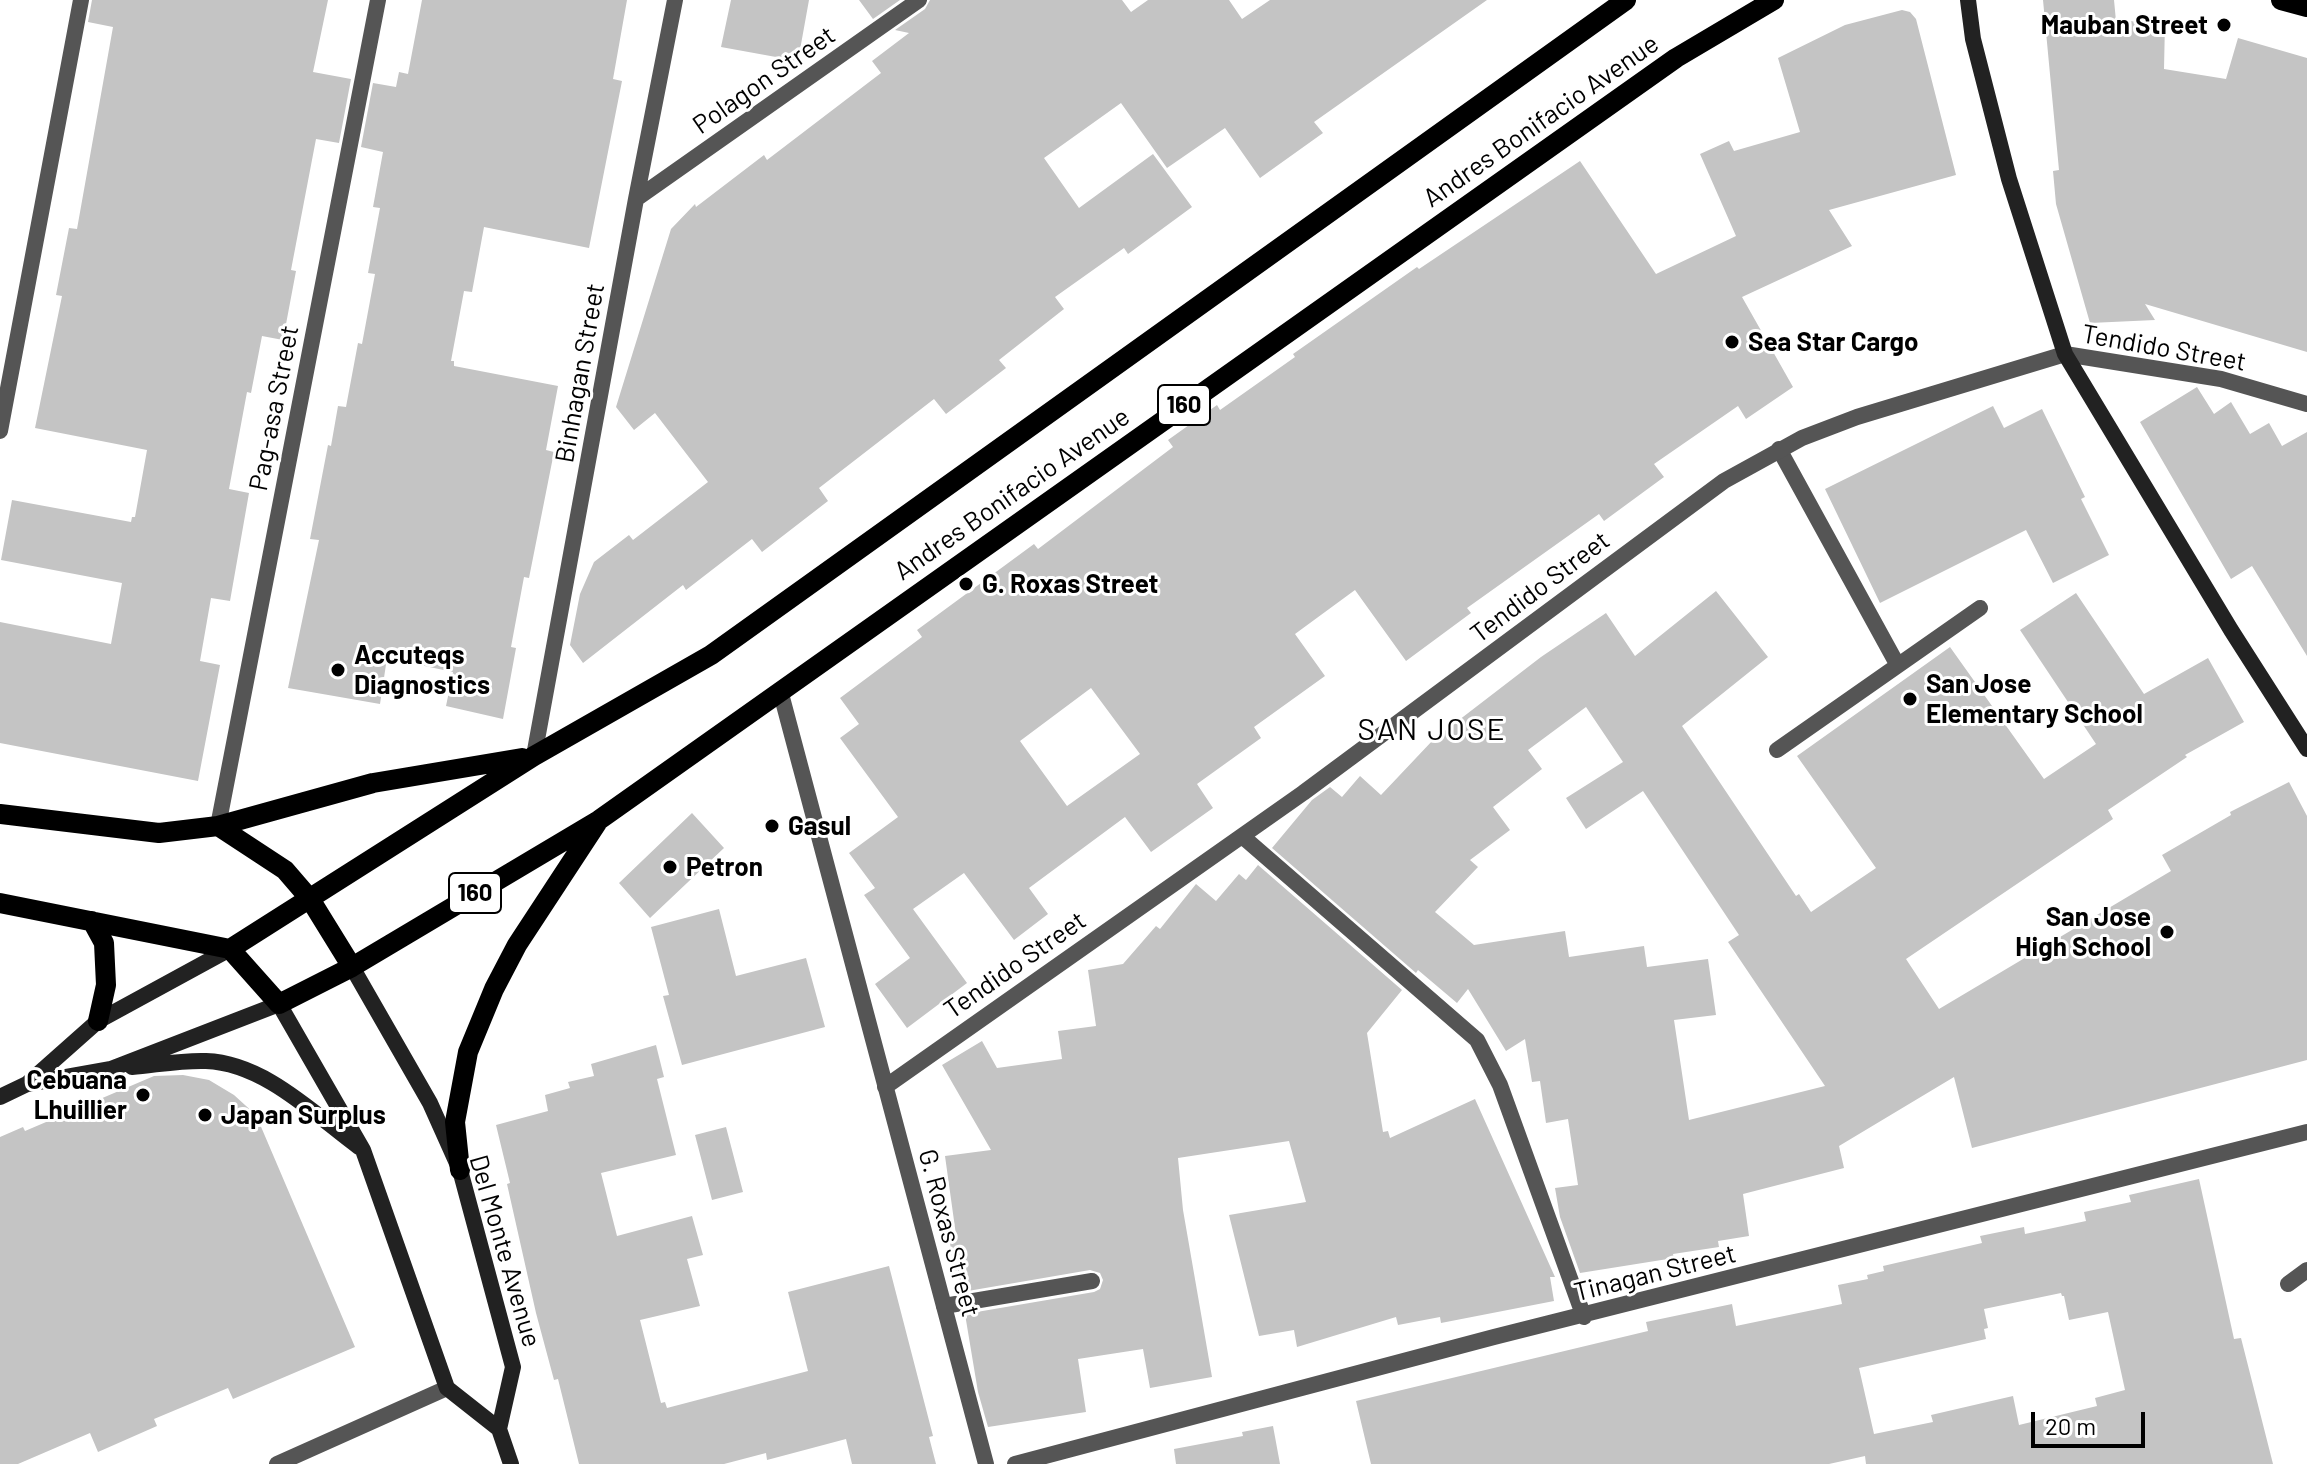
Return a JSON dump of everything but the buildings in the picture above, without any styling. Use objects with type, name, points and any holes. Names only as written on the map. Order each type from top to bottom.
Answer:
[{"type":"main road","name":"Andres Bonifacio Avenue","points":[[230,949],[534,756],[711,655],[1626,0]]},
{"type":"main road","name":"Andres Bonifacio Avenue","points":[[279,1004],[352,967],[599,820],[1651,75],[1774,0]]},
{"type":"main road","points":[[1968,0],[1973,39],[2009,179],[2065,354],[2231,630],[2307,749]]},
{"type":"main road","points":[[2281,0],[2307,7]]},
{"type":"main road","points":[[0,814],[159,833],[218,826],[373,783],[534,756]]},
{"type":"main road","points":[[460,1170],[455,1122],[468,1052],[494,989],[517,945],[599,820]]},
{"type":"main road","points":[[218,826],[285,870],[310,899],[352,967]]},
{"type":"main road","points":[[0,903],[230,949],[279,1004],[363,1150],[447,1388],[499,1429],[511,1464]]},
{"type":"main road","points":[[92,921],[104,943],[106,985],[98,1021]]},
{"type":"main road","points":[[27,1084],[98,1021],[230,949]]},
{"type":"main road","name":"Del Monte Avenue","points":[[352,967],[430,1103],[460,1170],[513,1367],[499,1429]]},
{"type":"main road","points":[[111,1069],[279,1004]]},
{"type":"main road","points":[[0,1097],[27,1084],[111,1069],[207,1061],[246,1069],[274,1083],[363,1150]]},
{"type":"street","points":[[0,431],[81,0]]},
{"type":"street","name":"Pag-asa Street","points":[[218,826],[378,0]]},
{"type":"street","name":"Binhagan Street","points":[[534,756],[675,0]]},
{"type":"street","name":"Polagon Street","points":[[636,199],[919,0]]},
{"type":"street","name":"Tendido Street","points":[[885,1087],[1316,784],[1724,481],[1779,449],[1857,417],[2065,354],[2221,379],[2307,404]]},
{"type":"street","points":[[1779,449],[1897,664]]},
{"type":"street","points":[[1777,750],[1980,608]]},
{"type":"street","name":"G. Roxas Street","points":[[780,690],[986,1464]]},
{"type":"street","points":[[1242,836],[1477,1040],[1500,1085],[1584,1317]]},
{"type":"street","name":"Tinagan Street","points":[[1015,1464],[1494,1337],[1584,1317],[2307,1132]]},
{"type":"street","points":[[2288,1284],[2307,1270]]},
{"type":"street","points":[[944,1306],[1092,1281]]},
{"type":"street","points":[[277,1464],[447,1388]]},
{"type":"place","name":"Mauban Street","points":[[2224,25]]},
{"type":"place","name":"Sea Star Cargo","points":[[1732,342]]},
{"type":"place","name":"G. Roxas Street","points":[[966,584]]},
{"type":"place","name":"Accuteqs Diagnostics","points":[[338,670]]},
{"type":"place","name":"San Jose Elementary School","points":[[1910,699]]},
{"type":"place","name":"Gasul","points":[[772,826]]},
{"type":"place","name":"Petron","points":[[670,867]]},
{"type":"place","name":"San Jose High School","points":[[2167,932]]},
{"type":"place","name":"Cebuana Lhuillier","points":[[143,1095]]},
{"type":"place","name":"Japan Surplus","points":[[205,1115]]},
{"type":"district","name":"SAN JOSE","points":[[1432,730]]}]
